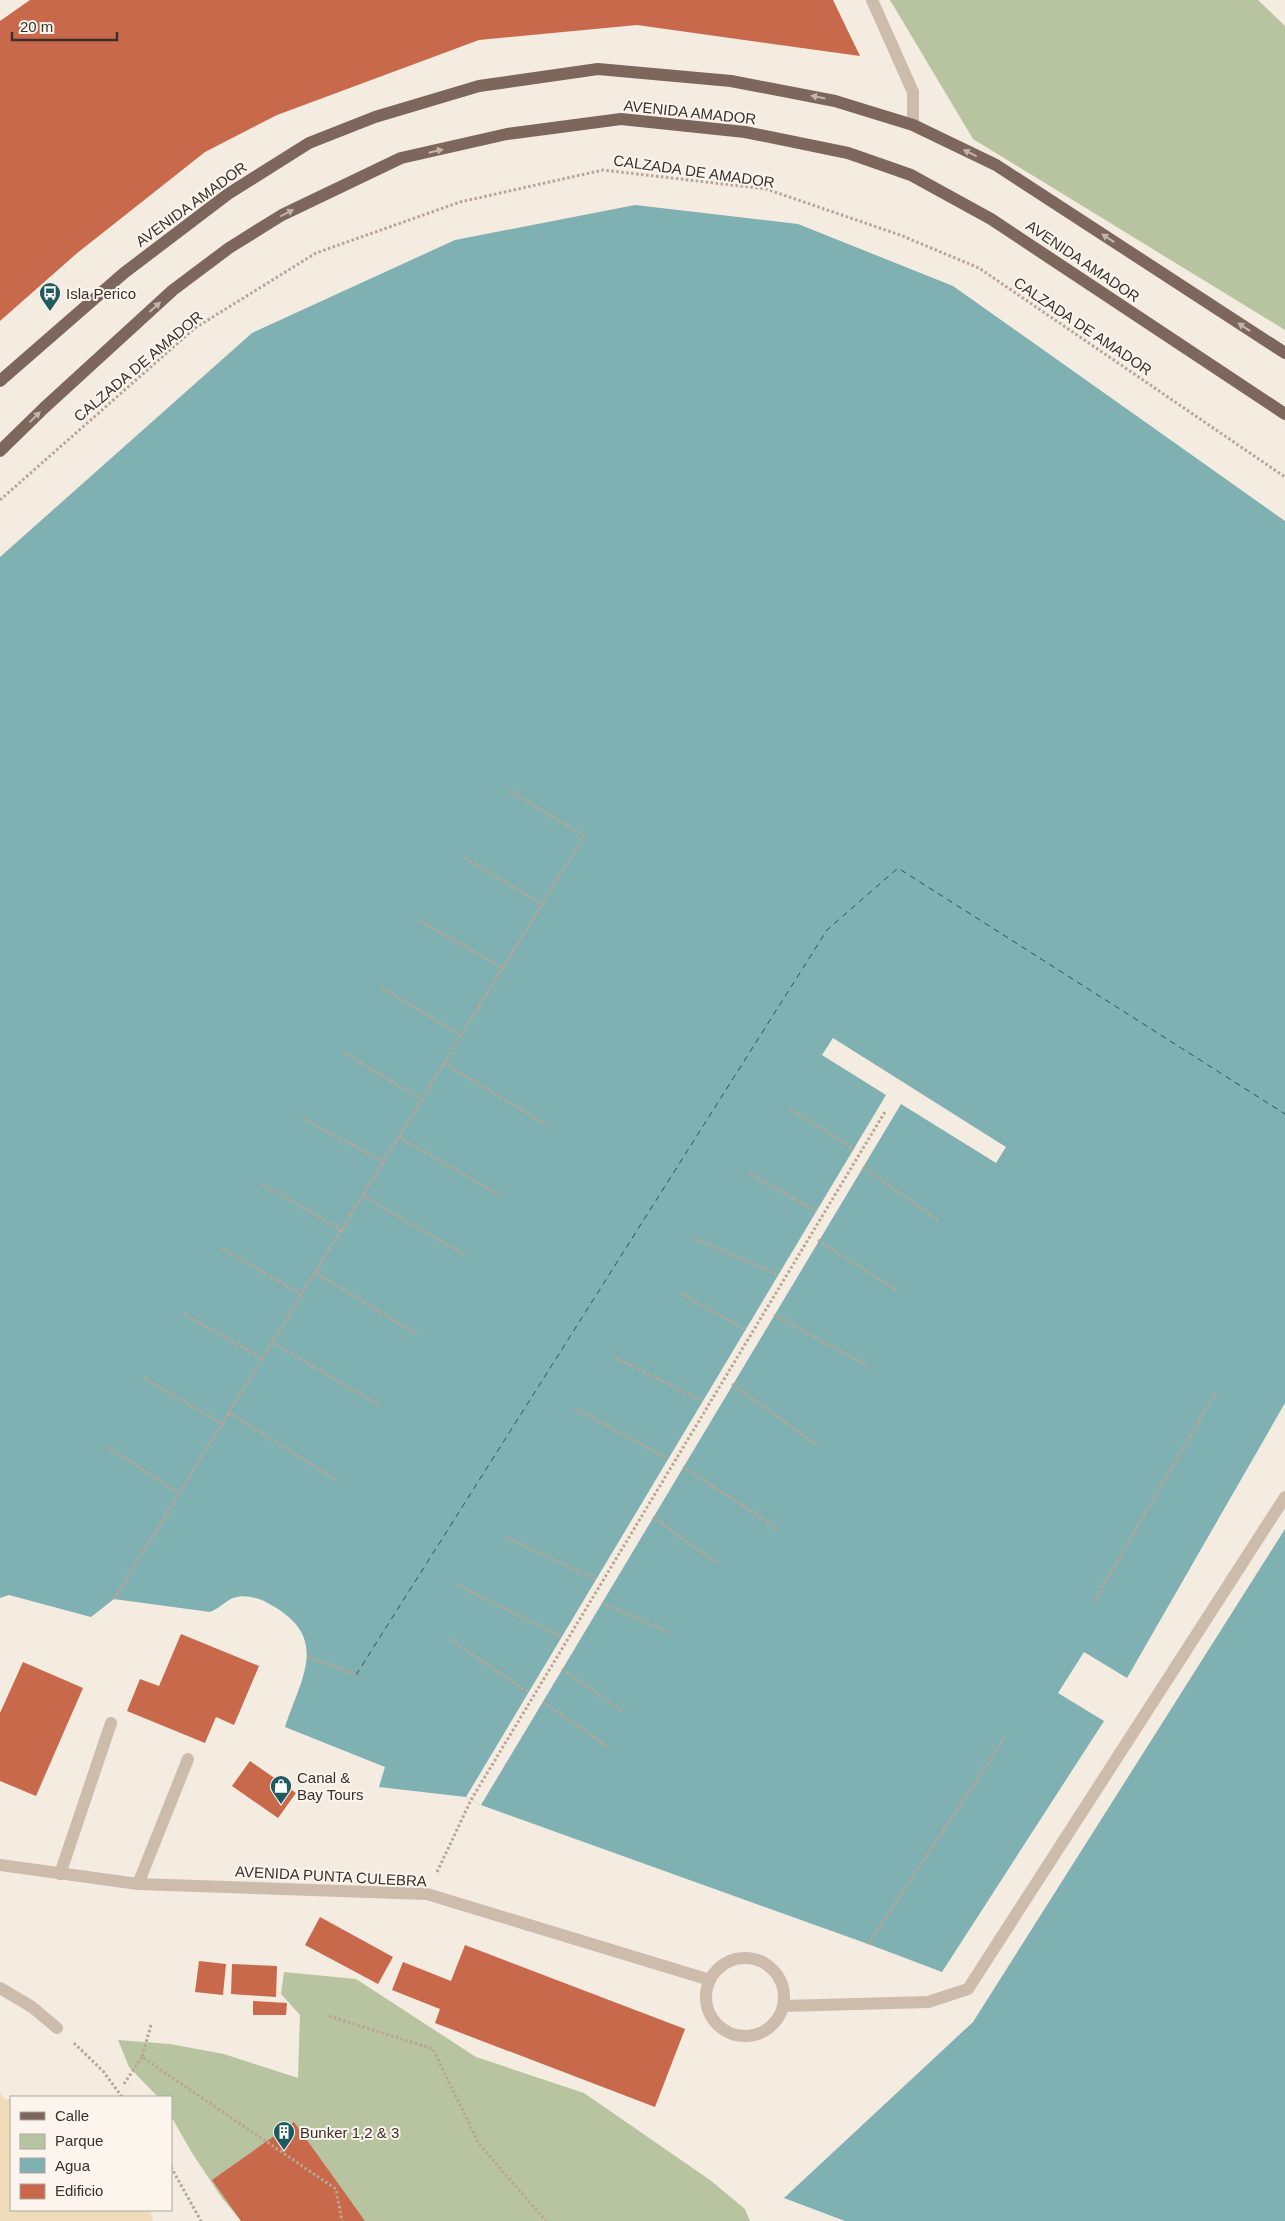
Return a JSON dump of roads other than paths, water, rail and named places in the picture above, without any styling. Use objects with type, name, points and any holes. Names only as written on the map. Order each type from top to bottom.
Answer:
[{"type":"main road","name":"AVENIDA AMADOR","points":[[0,381],[124,273],[228,194],[309,144],[375,117],[479,86],[598,70],[722,80],[835,101],[913,125],[996,165],[1285,353]]},
{"type":"main road","name":"AVENIDA AMADOR","points":[[0,451],[51,401],[173,290],[229,248],[282,215],[401,158],[506,134],[621,119],[745,132],[848,153],[911,175],[991,220],[1285,414]]},
{"type":"lane","points":[[872,0],[913,92],[913,125]]},
{"type":"lane","points":[[784,2006],[928,2002],[968,1989],[1285,1497]]},
{"type":"lane","points":[[60,1874],[110,1723]]},
{"type":"lane","points":[[138,1884],[188,1759]]},
{"type":"lane","name":"AVENIDA PUNTA CULEBRA","points":[[0,1865],[138,1884],[427,1894],[710,1980]]},
{"type":"lane","points":[[740,1958],[752,1958],[764,1962],[774,1970],[781,1980],[785,1992],[784,2006],[779,2018],[769,2028],[758,2034],[745,2036],[732,2034],[720,2028],[712,2017],[706,2006],[706,1992],[710,1980],[717,1969],[728,1962],[740,1958]]},
{"type":"lane","points":[[0,1988],[32,2007],[58,2028]]},
{"type":"water","points":[[635,205],[798,224],[953,286],[1285,521],[1285,1403],[1127,1678],[1084,1652],[1058,1693],[1104,1721],[942,1972],[481,1805],[466,1797],[379,1787],[385,1767],[285,1727],[303,1676],[306,1646],[301,1632],[291,1619],[259,1599],[248,1596],[238,1597],[231,1599],[210,1612],[114,1599],[91,1617],[9,1595],[0,1598],[0,557],[252,333],[455,240]]},
{"type":"water","points":[[1285,1529],[1285,2221],[845,2221],[784,2198],[973,2022]]},
{"type":"place","name":"Isla Perico","points":[[50,312]]},
{"type":"place","name":"Canal & Bay Tours","points":[[281,1805]]},
{"type":"place","name":"Bunker 1,2 & 3","points":[[284,2151]]}]
